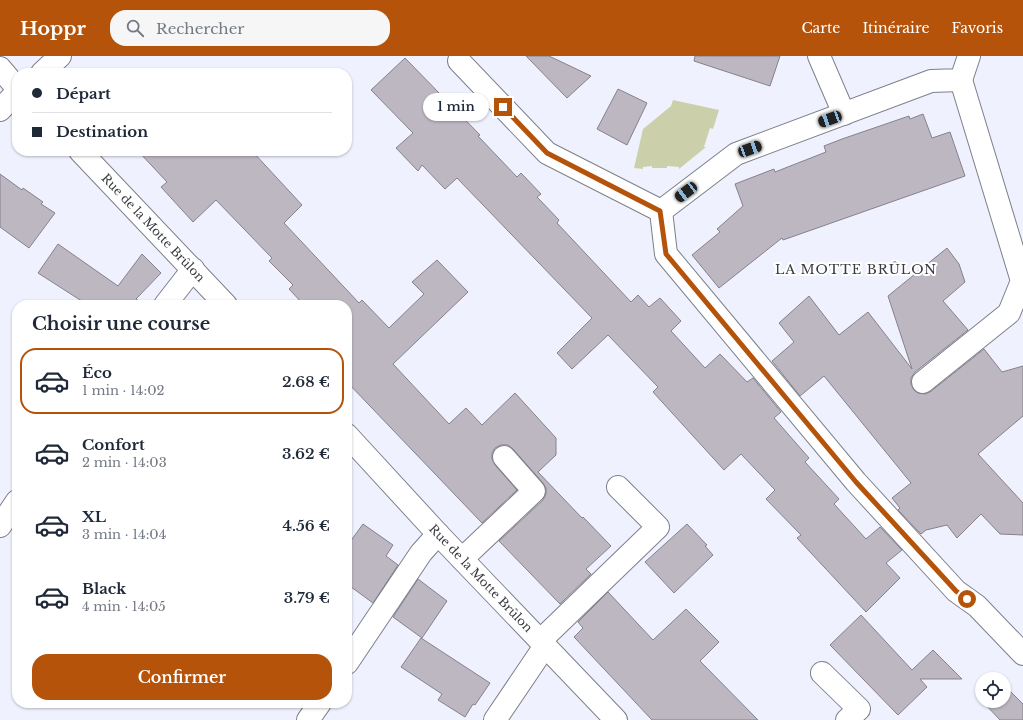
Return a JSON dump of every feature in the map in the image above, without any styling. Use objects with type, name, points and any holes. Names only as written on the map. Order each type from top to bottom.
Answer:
[{"type":"street","points":[[47,68],[60,56]]},
{"type":"street","points":[[818,56],[844,114]]},
{"type":"street","points":[[923,382],[1009,313],[1022,281],[961,80],[969,56]]},
{"type":"street","points":[[459,61],[547,153],[660,211]]},
{"type":"street","points":[[0,68],[12,82]]},
{"type":"street","points":[[660,211],[736,154],[931,81],[961,80]]},
{"type":"street","points":[[0,110],[12,97]]},
{"type":"street","name":"Rue de la Motte Brûlon","points":[[85,156],[221,300]]},
{"type":"street","points":[[660,211],[666,254],[856,482],[956,591],[977,606],[1023,654]]},
{"type":"street","points":[[169,300],[193,269]]},
{"type":"street","name":"Rue de la Motte Brûlon","points":[[352,440],[438,534],[616,720]]},
{"type":"street","points":[[462,559],[534,491],[504,458]]},
{"type":"street","points":[[495,720],[542,643],[658,527],[618,487]]},
{"type":"street","points":[[0,526],[12,508]]},
{"type":"street","points":[[352,656],[421,552],[438,534]]},
{"type":"street","points":[[822,673],[859,709],[847,720]]},
{"type":"street","points":[[308,720],[316,708]]},
{"type":"green space","points":[[673,100],[719,110],[713,129],[710,128],[704,147],[706,147],[679,169],[679,167],[667,166],[667,168],[652,168],[652,166],[643,167],[643,169],[634,168],[643,129],[671,106]]},
{"type":"building","points":[[526,56],[549,56],[591,76],[567,98]]},
{"type":"building","points":[[695,56],[780,56],[770,86],[694,61]]},
{"type":"building","points":[[405,58],[480,135],[478,136],[517,177],[521,173],[541,194],[537,197],[559,220],[557,223],[631,302],[638,295],[649,307],[660,298],[681,321],[671,331],[705,368],[720,354],[747,382],[753,378],[781,412],[774,418],[809,458],[805,462],[839,499],[834,504],[866,539],[880,527],[902,550],[886,563],[900,578],[866,612],[797,538],[801,535],[766,499],[775,490],[741,454],[724,470],[653,392],[658,387],[608,335],[572,369],[557,353],[592,318],[457,178],[445,189],[422,165],[418,171],[396,148],[413,133],[371,90]]},
{"type":"building","points":[[618,89],[647,103],[627,145],[597,129]]},
{"type":"building","points":[[923,114],[932,138],[950,132],[965,176],[783,240],[782,238],[719,288],[692,255],[720,232],[717,229],[743,206],[735,184],[774,169],[775,172],[826,152],[824,146],[842,139],[909,116],[910,119]]},
{"type":"building","points":[[143,156],[257,156],[302,205],[284,223],[359,303],[362,300],[389,328],[424,294],[412,282],[437,260],[468,292],[393,364],[449,424],[466,408],[482,425],[515,393],[556,438],[556,455],[538,472],[611,546],[586,569],[591,574],[560,604],[499,541],[543,500],[546,494],[546,488],[543,483],[513,449],[508,445],[501,445],[495,448],[492,453],[492,459],[495,465],[517,490],[482,523],[352,387],[352,300],[299,300],[289,289],[293,285],[269,261],[272,258],[216,200],[193,222],[161,187],[167,182]]},
{"type":"building","points":[[0,174],[22,190],[23,188],[43,202],[41,204],[55,213],[29,248],[0,227]]},
{"type":"building","points":[[58,244],[118,286],[142,254],[161,273],[136,299],[138,300],[80,300],[38,273]]},
{"type":"building","points":[[947,248],[959,264],[965,282],[943,301],[968,330],[915,372],[911,378],[911,384],[914,390],[918,393],[925,394],[930,392],[984,349],[1002,372],[1023,366],[1023,416],[978,454],[1023,503],[1023,535],[1000,534],[981,514],[957,538],[947,525],[926,530],[921,534],[898,510],[900,508],[892,498],[911,483],[824,376],[800,396],[772,361],[794,342],[779,323],[809,296],[839,335],[868,312],[912,369],[888,296]]},
{"type":"building","points":[[363,524],[393,545],[386,556],[398,565],[373,603],[352,588],[352,539]]},
{"type":"building","points":[[687,524],[707,545],[705,546],[713,555],[674,593],[645,562]]},
{"type":"building","points":[[418,579],[447,601],[422,638],[393,617]]},
{"type":"building","points":[[608,592],[653,640],[686,609],[719,642],[700,661],[758,720],[652,720],[574,637],[583,628],[578,622]]},
{"type":"building","points":[[861,615],[912,670],[933,650],[962,679],[920,679],[927,687],[898,715],[830,645]]},
{"type":"building","points":[[421,638],[490,683],[475,705],[473,704],[465,717],[438,700],[442,694],[401,667]]},
{"type":"building","points":[[1011,692],[1023,704],[1023,720],[1000,720],[989,708],[1011,708]]},
{"type":"district","name":"LA MOTTE BRÛLON","points":[[856,269]]},
{"type":"route","points":[[503,107],[547,153],[660,211],[666,254],[856,482],[956,591],[967,599]]}]
